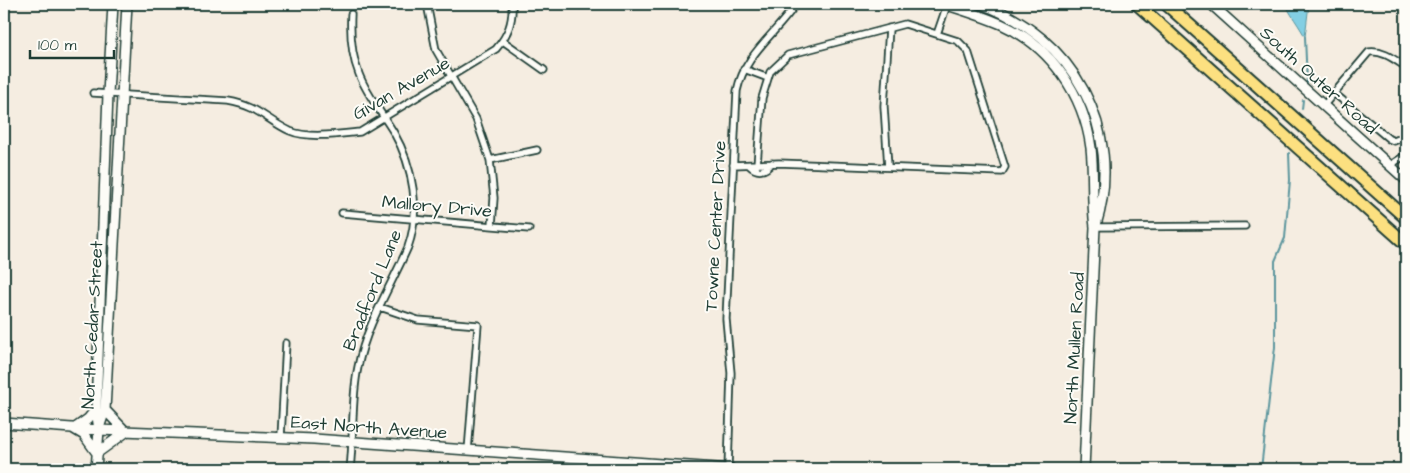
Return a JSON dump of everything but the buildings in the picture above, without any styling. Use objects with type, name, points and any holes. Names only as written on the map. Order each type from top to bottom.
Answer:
[{"type":"highway","points":[[1137,4],[1406,244]]},
{"type":"highway","points":[[1166,4],[1406,218]]},
{"type":"highway","points":[[1340,185],[1406,249]]},
{"type":"main road","name":"North Cedar Street","points":[[100,410],[108,94],[113,4]]},
{"type":"main road","name":"North Cedar Street","points":[[96,469],[126,4]]},
{"type":"main road","points":[[946,4],[1002,24],[1023,36],[1060,69],[1081,107],[1087,127],[1091,149],[1091,202],[1095,227]]},
{"type":"main road","points":[[981,4],[999,10],[1045,40],[1070,68],[1096,114],[1103,142],[1104,168],[1102,206],[1095,227]]},
{"type":"main road","name":"South Outer Road","points":[[1211,4],[1406,180]]},
{"type":"main road","name":"North Mullen Road","points":[[1084,469],[1095,227]]},
{"type":"main road","points":[[100,410],[126,432],[97,453],[84,435],[74,428],[100,410]]},
{"type":"main road","name":"East North Avenue","points":[[4,423],[126,432],[281,437],[729,469]]},
{"type":"street","points":[[427,4],[432,39],[451,78],[476,119],[490,160],[494,198],[492,226]]},
{"type":"street","points":[[512,4],[510,27],[503,41],[544,70]]},
{"type":"street","name":"Towne Center Drive","points":[[729,469],[731,373],[726,319],[737,91],[744,69],[760,44],[796,4]]},
{"type":"street","points":[[937,34],[946,4]]},
{"type":"street","name":"Bradford Lane","points":[[350,469],[358,366],[364,344],[408,247],[414,219],[412,188],[408,167],[397,140],[363,84],[355,63],[351,40],[351,14]]},
{"type":"street","points":[[733,165],[757,165],[772,163],[1002,172],[1006,168],[968,51],[958,41],[905,24],[788,56],[770,72],[762,98],[757,165]]},
{"type":"street","points":[[888,167],[884,106],[889,28]]},
{"type":"street","name":"Givan Avenue","points":[[93,93],[228,101],[246,104],[281,126],[300,134],[337,135],[360,132],[488,55],[503,41]]},
{"type":"street","points":[[1324,105],[1369,52],[1376,51],[1386,55],[1406,67]]},
{"type":"street","points":[[744,69],[768,78]]},
{"type":"street","points":[[1334,92],[1389,139],[1394,140],[1406,136]]},
{"type":"street","points":[[490,160],[537,150]]},
{"type":"street","points":[[1392,167],[1394,162],[1406,155]]},
{"type":"street","points":[[749,165],[759,171],[765,171],[772,163]]},
{"type":"street","name":"Mallory Drive","points":[[342,213],[529,229]]},
{"type":"street","points":[[1095,227],[1245,226]]},
{"type":"street","points":[[380,307],[418,320],[478,325],[468,451]]},
{"type":"street","points":[[281,437],[286,343]]},
{"type":"street","points":[[586,459],[587,469]]},
{"type":"water","points":[[1286,4],[1309,4],[1305,37],[1289,10]]},
{"type":"waterway","points":[[1305,37],[1307,83]]},
{"type":"waterway","points":[[1302,109],[1303,100]]},
{"type":"waterway","points":[[1261,469],[1275,347],[1275,261],[1285,238],[1290,180],[1289,153]]}]
